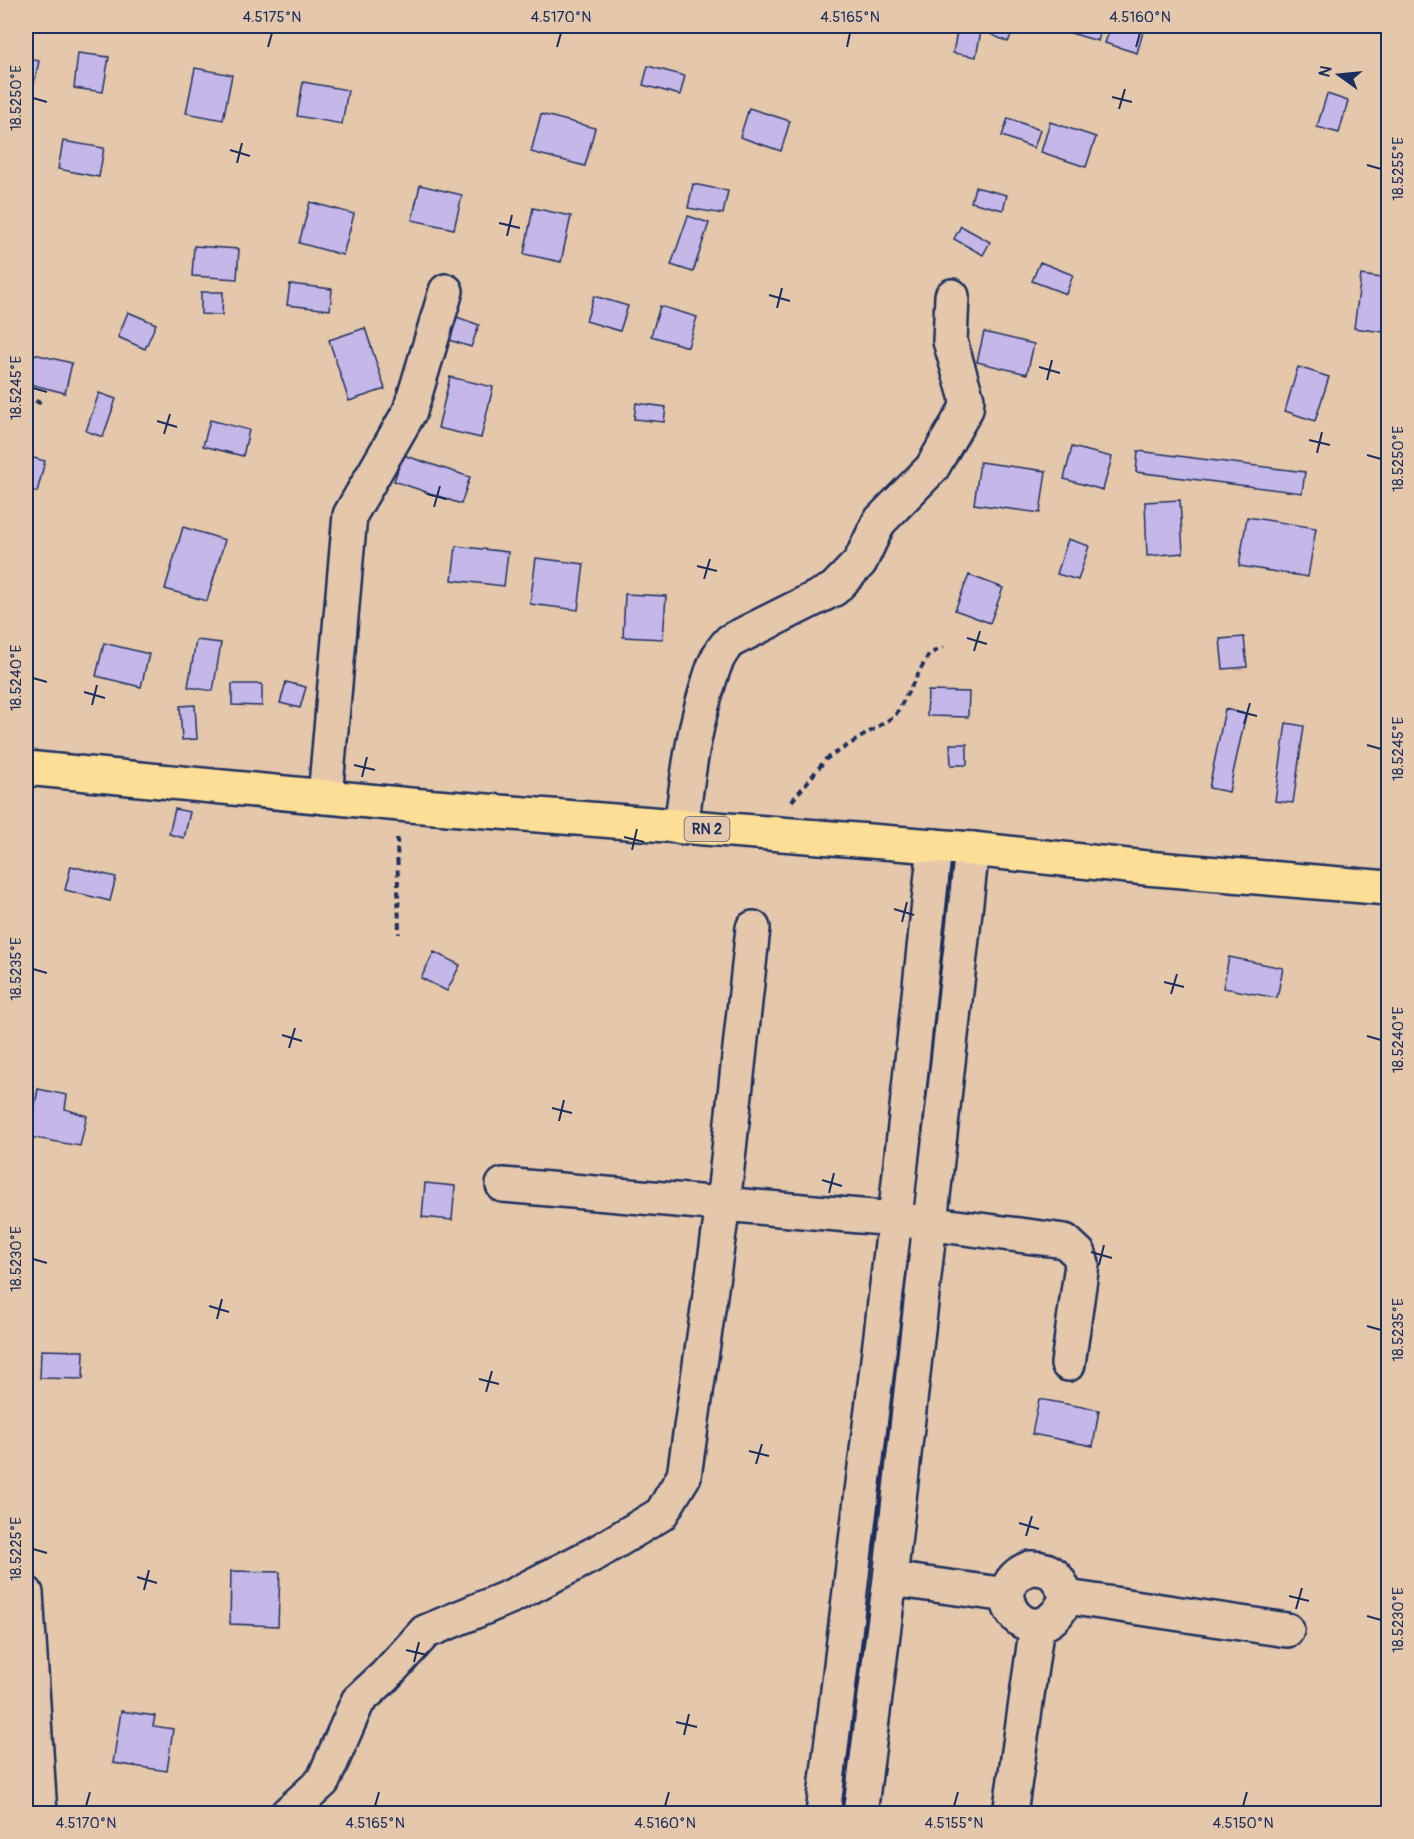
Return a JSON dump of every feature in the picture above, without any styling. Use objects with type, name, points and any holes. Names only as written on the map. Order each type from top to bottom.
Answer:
[{"type":"main road","name":"RN 2","points":[[26,768],[410,805],[972,849],[1146,868],[1389,888]]},
{"type":"street","points":[[325,797],[350,515],[410,411],[446,291]]},
{"type":"street","points":[[681,827],[694,733],[714,664],[722,650],[730,641],[834,589],[863,558],[879,522],[932,468],[966,409],[967,399],[950,341],[952,296]]},
{"type":"street","points":[[823,1814],[896,1219],[935,846]]},
{"type":"street","points":[[860,1814],[890,1580],[972,849]]},
{"type":"street","points":[[287,1814],[323,1780],[358,1701],[385,1676],[425,1632],[512,1596],[598,1552],[661,1514],[684,1476],[723,1205],[753,928]]},
{"type":"street","points":[[503,1185],[896,1219],[1065,1241],[1079,1254],[1082,1264],[1068,1364]]},
{"type":"street","points":[[1040,1568],[1056,1576],[1067,1597],[1055,1618],[1037,1625],[1019,1620],[1009,1604],[1008,1595],[1010,1586],[1022,1572],[1040,1568]]},
{"type":"street","points":[[890,1580],[1008,1595]]},
{"type":"street","points":[[1067,1597],[1287,1630]]},
{"type":"street","points":[[26,1608],[40,1814]]},
{"type":"street","points":[[1011,1814],[1037,1625]]},
{"type":"path","points":[[26,396],[42,404]]},
{"type":"path","points":[[764,834],[826,759],[895,716],[929,654],[944,647]]},
{"type":"path","points":[[399,934],[397,824],[410,805]]},
{"type":"building","points":[[958,26],[982,26],[976,57],[953,53]]},
{"type":"building","points":[[994,26],[1015,26],[1008,42],[990,34]]},
{"type":"building","points":[[1069,26],[1102,26],[1098,41],[1067,32]]},
{"type":"building","points":[[1111,26],[1122,26],[1143,32],[1137,53],[1105,43]]},
{"type":"building","points":[[78,53],[109,57],[103,92],[74,88]]},
{"type":"building","points":[[26,58],[39,61],[33,88],[26,86]]},
{"type":"building","points":[[648,66],[685,76],[680,95],[643,85]]},
{"type":"building","points":[[195,68],[232,75],[223,120],[186,113]]},
{"type":"building","points":[[303,82],[348,90],[342,124],[297,116]]},
{"type":"building","points":[[1327,94],[1348,101],[1339,133],[1317,127]]},
{"type":"building","points":[[749,108],[790,121],[781,151],[740,137]]},
{"type":"building","points":[[541,114],[595,128],[585,166],[531,152]]},
{"type":"building","points":[[1008,118],[1040,130],[1034,148],[1002,136]]},
{"type":"building","points":[[1050,122],[1096,137],[1086,167],[1041,152]]},
{"type":"building","points":[[63,141],[104,148],[99,177],[58,169]]},
{"type":"building","points":[[693,184],[728,191],[723,214],[688,208]]},
{"type":"building","points":[[420,185],[462,195],[454,229],[412,220]]},
{"type":"building","points":[[975,187],[1007,195],[1003,210],[971,202]]},
{"type":"building","points":[[310,202],[354,214],[343,255],[299,243]]},
{"type":"building","points":[[533,208],[571,216],[561,262],[524,254]]},
{"type":"building","points":[[688,216],[709,223],[693,272],[671,265]]},
{"type":"building","points":[[961,226],[990,242],[983,255],[954,239]]},
{"type":"building","points":[[194,246],[239,249],[237,279],[192,276]]},
{"type":"building","points":[[1040,262],[1073,275],[1066,294],[1032,281]]},
{"type":"building","points":[[1361,275],[1388,279],[1383,332],[1354,328]]},
{"type":"building","points":[[290,284],[332,289],[330,310],[287,305]]},
{"type":"building","points":[[201,292],[223,292],[222,315],[201,314]]},
{"type":"building","points":[[594,296],[628,306],[620,331],[586,321]]},
{"type":"building","points":[[660,306],[697,317],[688,347],[651,336]]},
{"type":"building","points":[[128,312],[156,324],[145,349],[118,337]]},
{"type":"building","points":[[454,316],[479,325],[471,347],[446,339]]},
{"type":"building","points":[[365,328],[385,389],[349,401],[329,340]]},
{"type":"building","points":[[984,332],[1034,344],[1027,374],[977,362]]},
{"type":"building","points":[[26,352],[72,363],[65,393],[26,383]]},
{"type":"building","points":[[1298,367],[1329,377],[1315,421],[1285,411]]},
{"type":"building","points":[[450,377],[493,387],[481,438],[438,428]]},
{"type":"building","points":[[99,393],[116,399],[103,437],[86,431]]},
{"type":"building","points":[[636,403],[666,407],[664,422],[634,419]]},
{"type":"building","points":[[210,420],[249,430],[243,456],[203,446]]},
{"type":"building","points":[[1072,447],[1112,457],[1103,490],[1064,479]]},
{"type":"building","points":[[1138,451],[1305,472],[1302,493],[1136,472]]},
{"type":"building","points":[[403,455],[470,477],[461,504],[394,481]]},
{"type":"building","points":[[26,456],[45,461],[37,492],[26,489]]},
{"type":"building","points":[[980,462],[1046,471],[1040,513],[974,504]]},
{"type":"building","points":[[1180,500],[1183,553],[1147,556],[1145,502]]},
{"type":"building","points":[[1247,517],[1316,528],[1308,577],[1239,566]]},
{"type":"building","points":[[183,527],[225,540],[207,601],[165,589]]},
{"type":"building","points":[[1068,539],[1089,546],[1078,580],[1057,574]]},
{"type":"building","points":[[456,546],[508,552],[504,586],[452,580]]},
{"type":"building","points":[[536,558],[584,564],[578,610],[530,604]]},
{"type":"building","points":[[969,575],[1003,588],[990,623],[955,610]]},
{"type":"building","points":[[625,594],[666,596],[663,639],[623,637]]},
{"type":"building","points":[[26,603],[32,604],[28,652],[26,651]]},
{"type":"building","points":[[1244,637],[1247,667],[1223,669],[1220,639]]},
{"type":"building","points":[[196,640],[221,643],[213,691],[188,687]]},
{"type":"building","points":[[104,643],[149,654],[141,687],[96,676]]},
{"type":"building","points":[[26,672],[30,673],[26,696]]},
{"type":"building","points":[[286,682],[306,687],[300,708],[280,703]]},
{"type":"building","points":[[232,684],[262,684],[262,706],[232,705]]},
{"type":"building","points":[[928,691],[969,692],[968,717],[927,716]]},
{"type":"building","points":[[195,705],[197,739],[182,740],[180,706]]},
{"type":"building","points":[[1225,709],[1246,714],[1229,792],[1209,788]]},
{"type":"building","points":[[1286,723],[1304,726],[1293,803],[1275,801]]},
{"type":"building","points":[[950,744],[967,744],[967,765],[951,765]]},
{"type":"building","points":[[175,809],[190,812],[184,838],[169,834]]},
{"type":"building","points":[[71,866],[116,877],[110,901],[65,890]]},
{"type":"building","points":[[434,952],[460,965],[447,991],[421,978]]},
{"type":"building","points":[[1229,957],[1283,968],[1277,998],[1223,988]]},
{"type":"building","points":[[38,1089],[67,1095],[65,1109],[87,1116],[80,1146],[29,1137]]},
{"type":"building","points":[[425,1183],[455,1186],[452,1220],[422,1217]]},
{"type":"building","points":[[41,1350],[84,1351],[83,1379],[40,1378]]},
{"type":"building","points":[[1039,1399],[1099,1410],[1093,1446],[1032,1434]]},
{"type":"building","points":[[231,1571],[280,1572],[278,1626],[230,1624]]},
{"type":"building","points":[[121,1711],[155,1716],[153,1726],[173,1729],[167,1771],[113,1763]]}]
